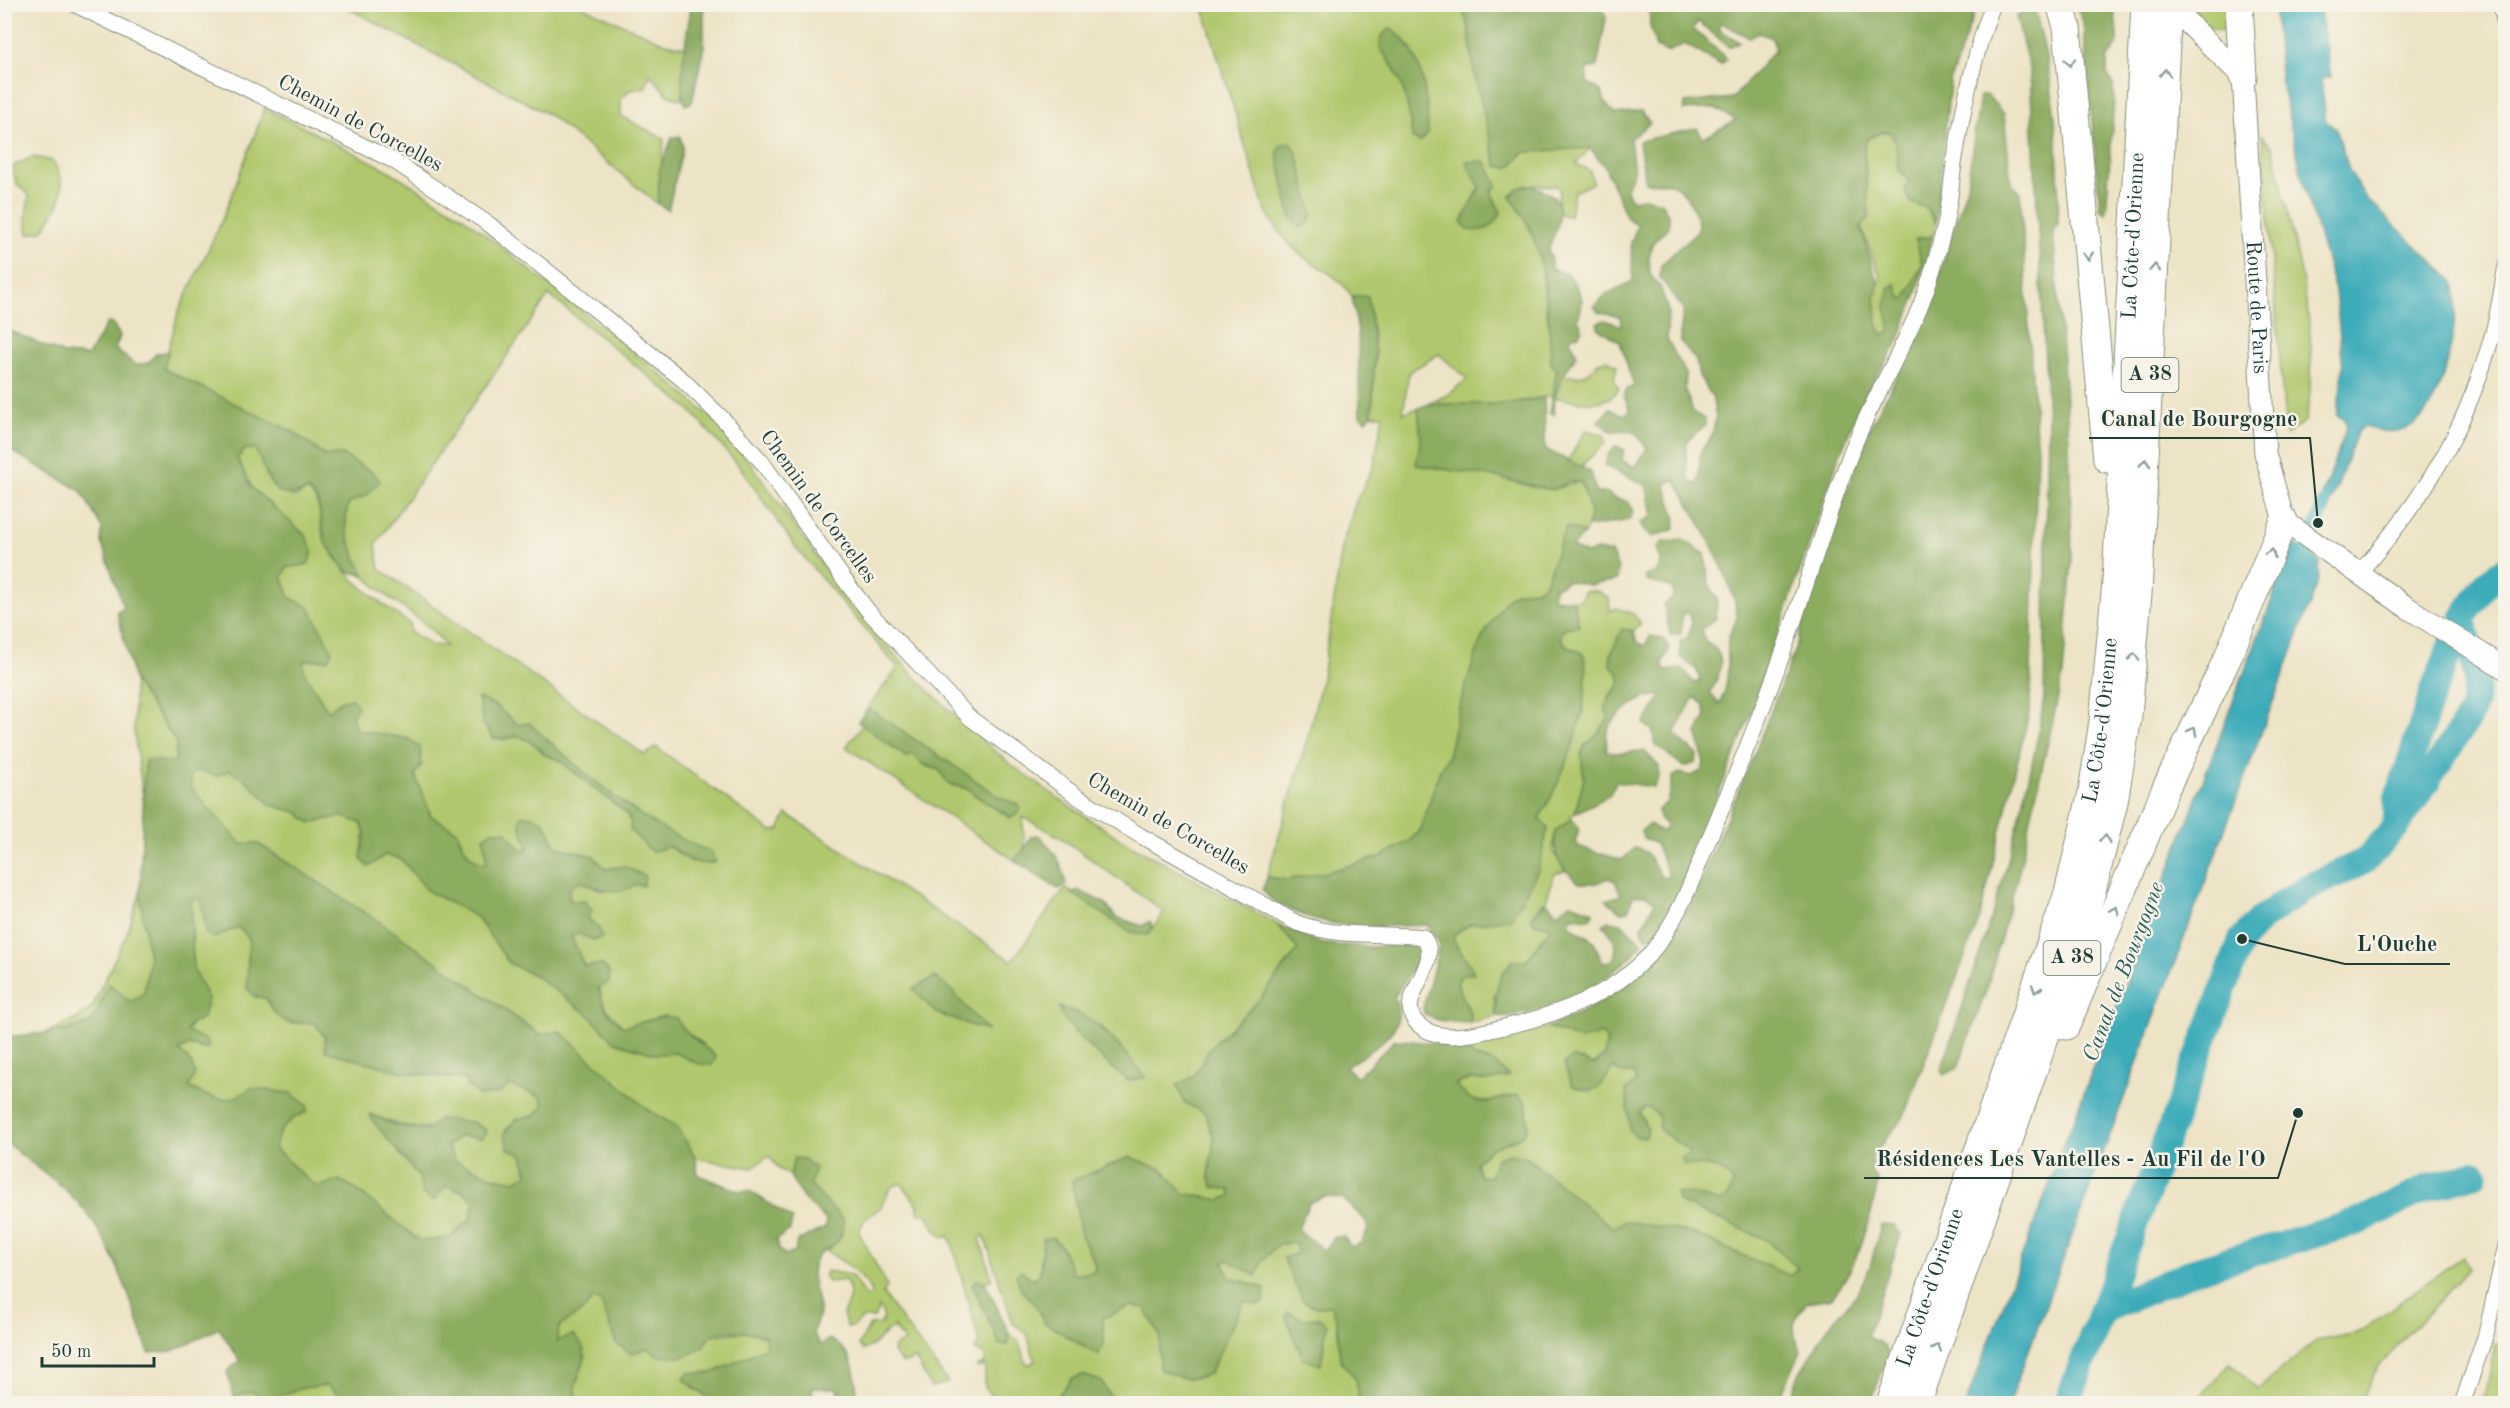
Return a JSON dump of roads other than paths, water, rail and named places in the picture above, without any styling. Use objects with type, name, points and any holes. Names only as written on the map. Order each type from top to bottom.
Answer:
[{"type":"highway","points":[[2060,4],[2067,27],[2102,394],[2116,582]]},
{"type":"highway","points":[[2239,4],[2243,77]]},
{"type":"highway","name":"La Côte-d'Orienne","points":[[1890,1404],[2068,893],[2092,792],[2103,721],[2116,582],[2162,15]]},
{"type":"highway","name":"La Côte-d'Orienne","points":[[1917,1404],[2065,980],[2091,895],[2114,802],[2128,716],[2138,594],[2162,15]]},
{"type":"highway","points":[[1991,1194],[2085,985],[2165,790],[2289,526]]},
{"type":"main road","points":[[2162,15],[2243,77]]},
{"type":"main road","name":"Route de Paris","points":[[2243,77],[2265,453],[2289,526]]},
{"type":"main road","points":[[2289,526],[2505,669]]},
{"type":"street","name":"Chemin de Corcelles","points":[[74,4],[394,161],[490,225],[657,359],[722,418],[762,462],[869,612],[970,718],[1087,802],[1141,836],[1296,923],[1313,929],[1359,936],[1423,937],[1430,945],[1430,955],[1411,1003],[1414,1021],[1424,1030],[1440,1035],[1470,1034],[1561,1011],[1615,983],[1649,955],[1671,923],[1729,792],[1782,654],[1847,462],[1875,397],[1912,326],[1926,288],[1946,222],[1966,91],[1990,12]]},
{"type":"street","points":[[1990,12],[2002,4]]},
{"type":"street","points":[[2501,4],[2505,32]]},
{"type":"street","points":[[2359,573],[2403,521],[2445,456],[2468,404],[2491,342],[2505,266]]},
{"type":"street","points":[[2462,1404],[2486,1334],[2505,1245]]},
{"type":"water","points":[[2274,5],[2319,5],[2331,77],[2321,79],[2326,122],[2336,128],[2349,170],[2365,197],[2454,282],[2456,297],[2449,356],[2428,410],[2412,426],[2399,431],[2379,431],[2365,427],[2358,430],[2322,527],[2318,523],[2312,525],[2347,426],[2344,419],[2337,416],[2343,367],[2335,290],[2304,185],[2281,83]]},
{"type":"water","points":[[2293,544],[2320,562],[2317,585],[2009,1403],[1966,1403]]},
{"type":"waterway","name":"Canal de Bourgogne","points":[[2299,572],[2324,505]]},
{"type":"waterway","points":[[2067,1404],[2242,939],[2261,919],[2304,889],[2365,861],[2396,827],[2397,800],[2434,689],[2464,616],[2487,582],[2506,569]]},
{"type":"waterway","points":[[2399,823],[2469,717],[2474,705],[2476,672],[2465,628]]},
{"type":"waterway","points":[[2101,1311],[2196,1270],[2358,1222],[2427,1188],[2475,1174]]},
{"type":"place","name":"Canal de Bourgogne","points":[[2318,523]]},
{"type":"place","name":"L'Ouche","points":[[2242,939]]},
{"type":"place","name":"Résidences Les Vantelles - Au Fil de l'O","points":[[2298,1113]]}]
